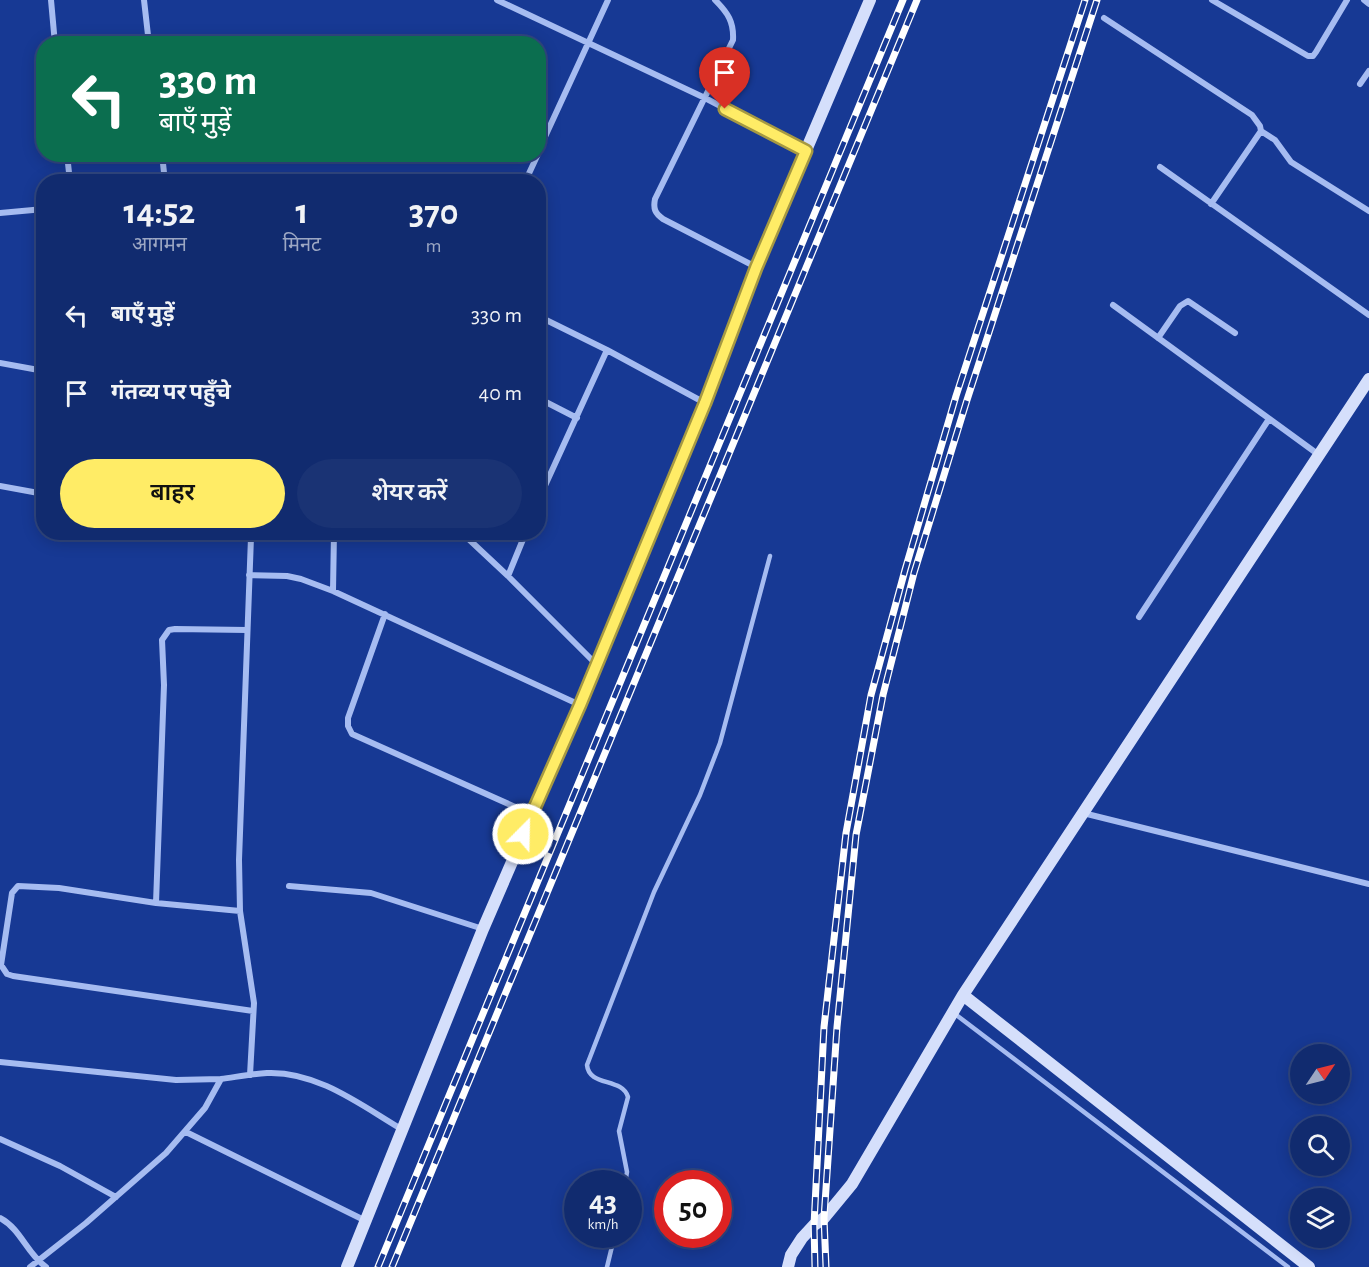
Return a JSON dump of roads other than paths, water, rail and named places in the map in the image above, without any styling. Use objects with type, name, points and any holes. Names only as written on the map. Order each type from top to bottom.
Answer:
[{"type":"street","points":[[51,0],[54,36]]},
{"type":"street","points":[[144,0],[148,36]]},
{"type":"street","points":[[497,0],[705,98],[806,151]]},
{"type":"street","points":[[546,136],[608,0]]},
{"type":"street","points":[[715,0],[730,16],[733,40],[653,207],[656,214],[663,219],[756,268]]},
{"type":"street","points":[[347,1267],[483,929],[580,705],[705,403],[756,268],[870,0]]},
{"type":"street","points":[[1212,0],[1308,56],[1313,56],[1347,0]]},
{"type":"street","points":[[1364,0],[1369,4]]},
{"type":"street","points":[[1104,18],[1252,116],[1260,126],[1260,131],[1211,204]]},
{"type":"street","points":[[1360,84],[1369,71]]},
{"type":"street","points":[[1260,131],[1275,140],[1291,162],[1369,211]]},
{"type":"street","points":[[1160,167],[1369,315]]},
{"type":"street","points":[[0,213],[36,209]]},
{"type":"street","points":[[1158,338],[1180,306],[1188,301],[1235,333]]},
{"type":"street","points":[[1113,305],[1319,455]]},
{"type":"street","points":[[546,320],[705,403]]},
{"type":"street","points":[[546,484],[607,350]]},
{"type":"street","points":[[0,363],[36,370]]},
{"type":"street","points":[[788,1267],[791,1255],[802,1238],[824,1218],[852,1184],[963,994],[1369,380]]},
{"type":"street","points":[[546,402],[577,418]]},
{"type":"street","points":[[1139,617],[1269,419]]},
{"type":"street","points":[[0,486],[36,493]]},
{"type":"street","points":[[249,540],[238,860],[240,911],[249,966],[253,1011],[250,1075]]},
{"type":"street","points":[[333,591],[334,540]]},
{"type":"street","points":[[470,540],[596,664]]},
{"type":"street","points":[[508,576],[523,540]]},
{"type":"street","points":[[249,575],[287,576],[333,591],[580,705]]},
{"type":"street","points":[[385,614],[348,718],[348,726],[352,734],[531,814]]},
{"type":"street","points":[[156,903],[164,686],[162,640],[165,633],[175,629],[247,630]]},
{"type":"street","points":[[1083,813],[1369,884]]},
{"type":"street","points":[[240,911],[156,903],[59,888],[18,886],[12,893],[2,965],[3,970],[13,976],[253,1011]]},
{"type":"street","points":[[289,886],[371,893],[483,929]]},
{"type":"street","points":[[963,994],[1309,1267]]},
{"type":"street","points":[[0,1062],[176,1080],[221,1079],[268,1073],[301,1076],[324,1084],[403,1130]]},
{"type":"street","points":[[30,1267],[166,1154],[205,1108],[221,1079]]},
{"type":"street","points":[[186,1132],[366,1222]]},
{"type":"street","points":[[0,1139],[60,1166],[116,1197]]},
{"type":"street","points":[[0,1218],[14,1228],[38,1261],[46,1267]]},
{"type":"lane","points":[[627,1170],[619,1131],[627,1103],[627,1091],[623,1087],[592,1076],[587,1065],[654,891],[700,795],[720,743],[770,556]]},
{"type":"lane","points":[[953,1012],[1288,1267]]},
{"type":"lane","points":[[607,1267],[612,1248]]},
{"type":"railway","points":[[378,1267],[903,0]]},
{"type":"railway","points":[[392,1267],[917,0]]},
{"type":"railway","points":[[815,1267],[814,1225],[824,1027],[846,833],[871,695],[956,396],[1085,0]]},
{"type":"railway","points":[[826,1267],[824,1218],[837,1027],[856,835],[883,695],[914,573],[967,400],[1097,0]]}]
